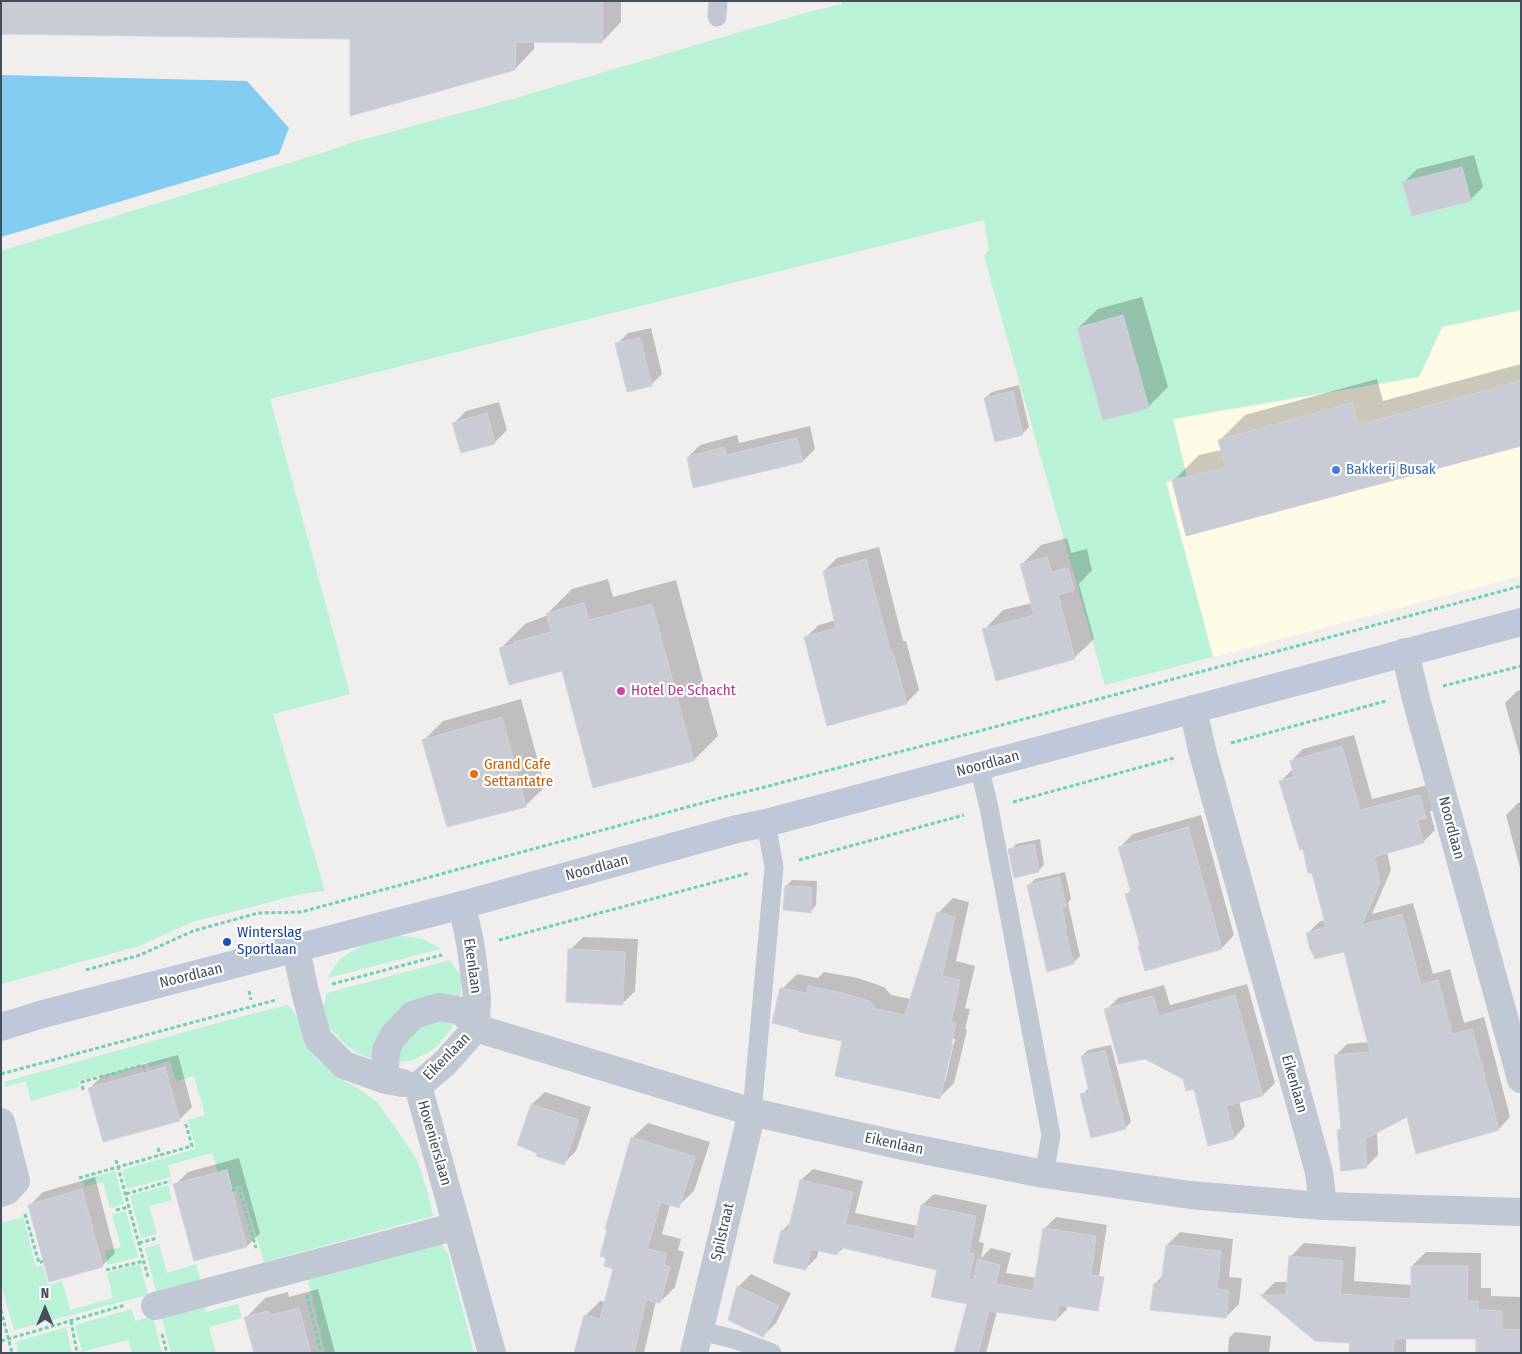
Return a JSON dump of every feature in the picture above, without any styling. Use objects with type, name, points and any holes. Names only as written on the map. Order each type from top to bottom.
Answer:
[{"type":"street","name":"Noordlaan","points":[[1,1027],[462,905],[737,829],[766,823],[1521,622]]},
{"type":"street","name":"Noordlaan","points":[[1405,652],[1414,694],[1521,1079]]},
{"type":"street","points":[[1193,709],[1202,750]]},
{"type":"street","name":"Eikenlaan","points":[[1202,750],[1319,1172],[1322,1206]]},
{"type":"street","name":"Ekenlaan","points":[[462,905],[471,947],[478,997],[476,1028]]},
{"type":"street","name":"Hovenierslaan","points":[[296,949],[318,1039],[344,1065],[386,1080],[418,1086],[492,1353]]},
{"type":"street","name":"Eikenlaan","points":[[386,1080],[386,1050],[393,1036],[414,1015],[439,1007],[462,1011],[476,1028],[752,1112],[903,1146],[1044,1174],[1190,1195],[1322,1206],[1521,1212]]},
{"type":"street","name":"Eikenlaan","points":[[418,1086],[445,1062],[476,1028]]},
{"type":"street","name":"Spilstraat","points":[[697,1342],[752,1112]]},
{"type":"street","points":[[1,1122],[16,1181],[7,1191],[1,1193]]},
{"type":"street","points":[[152,1294],[300,1267],[457,1226]]},
{"type":"lane","points":[[979,766],[989,808],[1051,1135],[1044,1174]]},
{"type":"lane","points":[[752,1112],[774,866],[766,823]]},
{"type":"lane","points":[[697,1342],[734,1339],[772,1353]]},
{"type":"path","points":[[84,970],[140,954],[193,931],[258,913],[301,912],[728,796],[1521,586]]},
{"type":"path","points":[[1,1074],[1202,750],[1521,666]]},
{"type":"path","points":[[83,1090],[82,1082],[143,1065],[146,1072]]},
{"type":"path","points":[[79,1178],[192,1146],[185,1121]]},
{"type":"path","points":[[158,1148],[160,1155]]},
{"type":"path","points":[[1,1341],[135,1302],[136,1310],[152,1294],[116,1160]]},
{"type":"path","points":[[126,1194],[170,1181]]},
{"type":"path","points":[[232,1190],[239,1189],[256,1248]]},
{"type":"path","points":[[116,1210],[129,1207]]},
{"type":"path","points":[[24,1210],[39,1263],[43,1261]]},
{"type":"path","points":[[139,1243],[157,1238]]},
{"type":"path","points":[[106,1270],[144,1261]]},
{"type":"path","points":[[300,1267],[321,1353]]},
{"type":"path","points":[[1,1310],[12,1353]]},
{"type":"path","points":[[71,1321],[77,1353]]},
{"type":"shaded area","points":[[1521,310],[1521,576],[1213,657],[1166,481],[1187,476],[1172,418],[1419,377],[1442,327]]},
{"type":"green space","points":[[842,1],[1521,1],[1521,310],[1442,327],[1419,377],[1173,419],[1187,477],[1166,482],[1213,657],[1105,685],[984,256],[989,250],[984,220],[270,399],[350,694],[273,714],[325,891],[301,894],[192,922],[139,946],[1,984],[1,251],[350,143],[516,98],[841,4]]},
{"type":"green space","points":[[397,935],[423,939],[441,949],[327,978],[340,959],[367,942]]},
{"type":"green space","points":[[450,960],[461,977],[460,998],[422,1000],[398,1010],[378,1036],[374,1059],[360,1055],[347,1046],[330,1028],[323,1010],[327,993]]},
{"type":"green space","points":[[288,1005],[300,1020],[312,1054],[333,1074],[377,1102],[399,1133],[417,1160],[428,1193],[433,1216],[264,1262],[241,1185],[232,1187],[227,1169],[218,1172],[212,1153],[168,1165],[171,1177],[127,1189],[122,1170],[196,1149],[188,1120],[205,1115],[194,1076],[176,1081],[170,1061],[150,1067],[147,1062],[79,1081],[79,1087],[31,1101],[26,1081],[5,1087],[4,1082]]},
{"type":"green space","points":[[429,1017],[458,1017],[437,1046],[428,1053],[413,1060],[394,1063],[397,1048]]},
{"type":"green space","points":[[115,1171],[124,1204],[110,1208],[103,1182],[85,1187],[83,1180]]},
{"type":"green space","points":[[168,1185],[172,1200],[149,1206],[157,1234],[141,1238],[130,1196]]},
{"type":"green space","points":[[126,1211],[138,1257],[108,1265],[105,1251],[121,1247],[112,1215]]},
{"type":"green space","points":[[23,1217],[36,1267],[43,1265],[48,1285],[62,1281],[70,1310],[113,1298],[107,1273],[140,1264],[148,1295],[14,1330],[1,1284],[1,1223]]},
{"type":"green space","points":[[441,1243],[448,1254],[474,1353],[325,1353],[307,1275]]},
{"type":"green space","points":[[159,1244],[167,1273],[196,1264],[203,1288],[158,1299],[145,1248]]},
{"type":"green space","points":[[204,1301],[206,1312],[238,1304],[242,1318],[209,1327],[216,1353],[171,1353],[161,1314]]},
{"type":"green space","points":[[132,1309],[135,1321],[153,1316],[162,1353],[132,1353],[128,1340],[82,1352],[75,1325]]},
{"type":"green space","points":[[66,1327],[72,1353],[18,1353],[16,1342]]},
{"type":"water","points":[[1,75],[247,81],[289,128],[279,154],[1,237]]},
{"type":"building","points":[[1,1],[603,1],[602,43],[516,42],[515,70],[350,116],[350,39],[1,34]]},
{"type":"building","points":[[1462,167],[1471,201],[1412,216],[1402,182]]},
{"type":"building","points":[[1123,315],[1149,408],[1103,420],[1077,328]]},
{"type":"building","points":[[640,338],[652,386],[627,392],[615,343]]},
{"type":"building","points":[[1521,381],[1521,446],[1186,536],[1172,480],[1226,468],[1218,440],[1352,403],[1358,425]]},
{"type":"building","points":[[1013,391],[1023,435],[995,442],[984,398]]},
{"type":"building","points":[[487,413],[495,444],[461,453],[452,423]]},
{"type":"building","points":[[797,438],[803,462],[693,488],[687,457],[724,447],[727,455]]},
{"type":"building","points":[[1047,557],[1052,572],[1068,568],[1074,590],[1058,595],[1075,659],[996,681],[982,629],[1034,615],[1020,564]]},
{"type":"building","points":[[866,559],[891,653],[893,653],[907,704],[827,726],[804,637],[836,628],[823,571]]},
{"type":"building","name":"Hotel De Schacht","points":[[584,603],[589,620],[652,604],[694,761],[593,788],[562,671],[509,685],[499,648],[551,632],[546,613]]},
{"type":"building","name":"Grand Cafe Settantatre","points":[[502,717],[526,807],[447,827],[422,740]]},
{"type":"building","points":[[1342,746],[1360,810],[1420,795],[1426,818],[1417,820],[1424,843],[1374,857],[1380,882],[1362,925],[1402,914],[1421,985],[1438,980],[1452,1034],[1472,1029],[1499,1130],[1416,1154],[1407,1117],[1365,1139],[1367,1168],[1341,1171],[1337,1130],[1341,1129],[1334,1055],[1370,1052],[1344,952],[1315,959],[1310,949],[1306,933],[1326,927],[1312,873],[1308,873],[1303,849],[1300,850],[1279,781],[1294,777],[1290,761]]},
{"type":"building","points":[[1188,827],[1222,949],[1145,971],[1138,946],[1140,945],[1125,894],[1131,892],[1118,847]]},
{"type":"building","points":[[1034,844],[1039,872],[1014,878],[1008,849]]},
{"type":"building","points":[[1059,877],[1066,906],[1062,907],[1065,929],[1074,964],[1047,972],[1027,885]]},
{"type":"building","points":[[785,886],[811,887],[811,913],[783,910]]},
{"type":"building","points":[[937,912],[955,917],[942,976],[960,980],[951,1023],[956,1023],[951,1044],[953,1044],[940,1099],[835,1076],[842,1041],[799,1032],[799,1030],[772,1023],[780,988],[807,993],[808,986],[869,1001],[876,1009],[905,1015]]},
{"type":"building","points":[[568,949],[625,952],[623,1005],[566,1002]]},
{"type":"building","points":[[1235,995],[1263,1096],[1226,1106],[1234,1139],[1208,1146],[1194,1089],[1186,1091],[1183,1079],[1145,1059],[1119,1064],[1104,1009],[1153,996],[1159,1016]]},
{"type":"building","points":[[1105,1051],[1126,1129],[1091,1138],[1080,1094],[1089,1092],[1081,1056]]},
{"type":"building","points":[[165,1067],[180,1121],[103,1142],[88,1088]]},
{"type":"building","points":[[531,1104],[579,1120],[564,1165],[536,1156],[537,1153],[517,1145]]},
{"type":"building","points":[[631,1137],[695,1157],[679,1208],[661,1202],[647,1249],[666,1253],[664,1265],[670,1267],[660,1303],[646,1300],[634,1353],[574,1353],[584,1315],[600,1319],[613,1269],[604,1266],[606,1258],[600,1256],[607,1230],[605,1229]]},
{"type":"building","points":[[227,1170],[247,1247],[194,1261],[173,1184]]},
{"type":"building","points":[[800,1180],[853,1192],[845,1224],[914,1239],[921,1205],[976,1216],[969,1253],[974,1254],[969,1279],[973,1280],[978,1259],[1000,1265],[996,1284],[1033,1291],[1043,1228],[1096,1236],[1091,1275],[1104,1277],[1098,1311],[1059,1305],[1056,1321],[989,1311],[978,1353],[954,1353],[967,1304],[931,1297],[937,1270],[839,1247],[837,1255],[811,1249],[806,1270],[773,1263],[781,1230],[788,1231]]},
{"type":"building","points":[[82,1189],[103,1267],[49,1282],[28,1205]]},
{"type":"building","points":[[1166,1245],[1221,1251],[1217,1289],[1229,1291],[1226,1318],[1150,1310],[1154,1283],[1161,1284]]},
{"type":"building","points":[[1289,1256],[1343,1261],[1340,1294],[1411,1299],[1411,1266],[1468,1266],[1467,1301],[1478,1301],[1478,1310],[1502,1311],[1502,1329],[1521,1330],[1521,1353],[1476,1353],[1476,1339],[1394,1339],[1393,1353],[1349,1353],[1350,1343],[1315,1341],[1260,1295],[1286,1295]]},
{"type":"building","points":[[737,1286],[779,1306],[763,1337],[728,1320]]},
{"type":"building","points":[[299,1308],[311,1353],[254,1353],[244,1317],[268,1311],[270,1315]]},
{"type":"place","name":"Bakkerij Busak","points":[[1336,470]]},
{"type":"place","name":"Hotel De Schacht","points":[[621,691]]},
{"type":"place","name":"Grand Cafe Settantatre","points":[[474,774]]},
{"type":"place","name":"Winterslag Sportlaan","points":[[227,942]]}]
